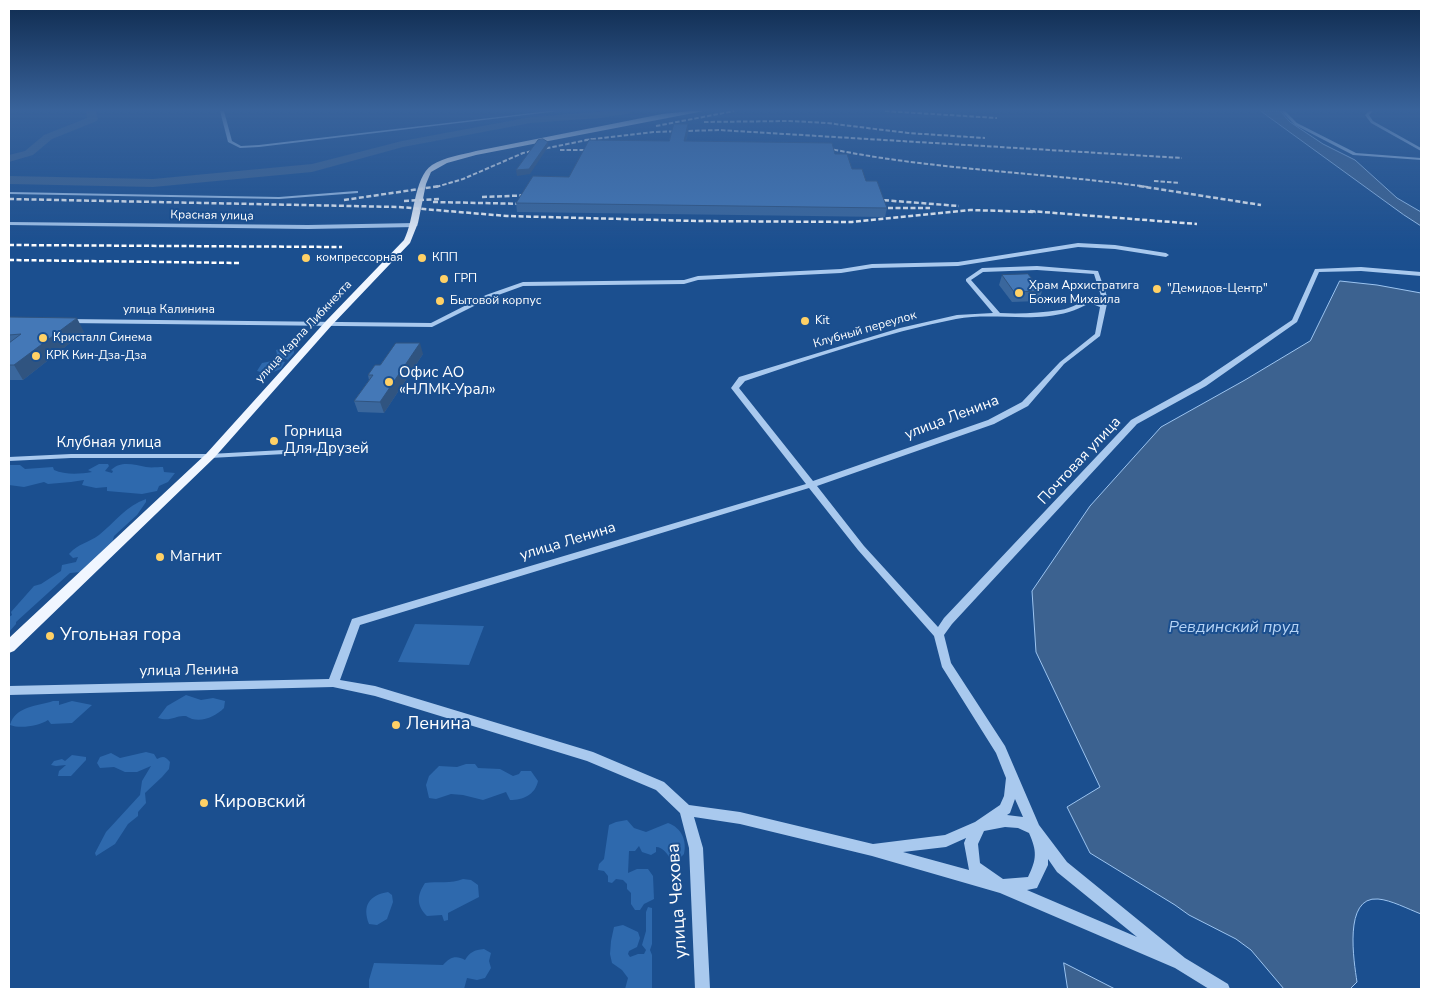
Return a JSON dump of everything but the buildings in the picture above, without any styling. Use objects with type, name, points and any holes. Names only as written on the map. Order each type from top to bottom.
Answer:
[{"type":"main road","name":"улица Карла Либкнехта","points":[[9,647],[210,456],[329,323],[407,241],[417,220],[423,183],[429,171],[461,158]]},
{"type":"street","points":[[1402,158],[1421,159]]},
{"type":"street","points":[[9,193],[279,198],[356,192]]},
{"type":"street","name":"Красная улица","points":[[9,223],[308,227],[417,220]]},
{"type":"street","points":[[329,323],[432,325],[477,301],[508,288],[524,284],[684,282],[698,278],[841,271],[872,266],[958,264],[1078,245],[1115,247],[1166,255]]},
{"type":"street","points":[[958,264],[978,273]]},
{"type":"street","points":[[1037,268],[1096,272],[1105,303],[1086,301],[1071,310],[1041,315],[997,314],[968,280],[982,270],[1037,268]]},
{"type":"street","name":"Почтовая улица","points":[[939,635],[948,621],[1134,422],[1203,384],[1295,320],[1317,270],[1361,270],[1421,274]]},
{"type":"street","name":"улица Ленина","points":[[9,691],[333,683],[356,622],[810,485],[991,422],[1025,404],[1062,363],[1098,335],[1105,303]]},
{"type":"street","name":"Клубный переулок","points":[[810,485],[735,388],[742,378],[897,332],[959,317],[997,314]]},
{"type":"street","name":"улица Калинина","points":[[54,320],[329,323]]},
{"type":"street","name":"Клубная улица","points":[[9,459],[72,456],[210,456],[357,448]]},
{"type":"street","points":[[810,485],[861,548],[939,635],[946,664],[1001,750],[1042,848],[1041,865],[1032,883],[1001,886],[974,867],[971,844],[980,826]]},
{"type":"street","points":[[333,683],[375,692],[589,756],[660,786],[686,810],[740,818],[872,850],[1001,886],[1180,963],[1223,989]]},
{"type":"street","points":[[872,850],[946,841],[980,826],[1005,809],[1010,796],[1012,778]]},
{"type":"street","name":"улица Чехова","points":[[686,810],[696,848],[702,989]]},
{"type":"street","points":[[980,826],[1005,821],[1019,822],[1034,829],[1062,867],[1180,963]]},
{"type":"shaded area","points":[[287,347],[294,348],[294,353],[288,360],[284,358],[280,361],[285,362],[281,369],[268,374],[257,371],[262,363],[272,361],[277,354],[276,350]]},
{"type":"shaded area","points":[[99,464],[108,464],[109,466],[105,471],[112,473],[113,471],[111,470],[115,467],[128,464],[163,467],[164,472],[175,473],[168,482],[159,486],[157,491],[142,494],[107,491],[107,487],[96,488],[82,485],[84,480],[48,484],[44,482],[24,487],[9,485],[9,465],[20,465],[25,469],[53,467],[58,472],[73,474],[92,472],[88,470]]},
{"type":"shaded area","points":[[146,499],[137,515],[114,536],[112,544],[81,572],[70,573],[16,622],[9,632],[11,612],[34,586],[41,584],[61,571],[62,565],[76,562],[78,557],[73,558],[69,554],[73,550],[99,535],[132,506]]},
{"type":"shaded area","points":[[415,624],[484,626],[469,665],[398,662]]},
{"type":"shaded area","points":[[186,695],[201,700],[213,698],[225,701],[224,708],[214,716],[201,720],[185,716],[170,719],[158,718],[167,706]]},
{"type":"shaded area","points":[[59,701],[59,705],[72,701],[92,705],[72,723],[51,724],[48,720],[29,726],[19,727],[10,725],[22,710]]},
{"type":"shaded area","points":[[146,752],[154,754],[157,759],[162,757],[167,759],[170,762],[169,769],[145,793],[146,803],[138,812],[138,816],[128,824],[115,844],[96,856],[95,853],[106,832],[140,795],[142,781],[151,766],[137,772],[125,772],[114,767],[100,768],[97,763],[100,757],[111,753],[120,758]]},
{"type":"shaded area","points":[[72,755],[86,757],[86,760],[71,776],[58,776],[59,771],[66,765],[51,765],[54,761],[62,759],[65,761]]},
{"type":"shaded area","points":[[475,764],[478,768],[500,769],[513,776],[521,771],[531,771],[538,781],[534,790],[528,796],[515,800],[510,800],[506,792],[483,800],[451,794],[436,799],[429,798],[426,785],[429,776],[439,766],[457,767]]},
{"type":"shaded area","points":[[627,820],[634,828],[646,832],[668,823],[673,825],[680,832],[685,844],[684,854],[678,860],[670,858],[658,847],[656,847],[656,852],[651,855],[642,852],[639,846],[635,851],[629,851],[628,873],[637,869],[648,869],[653,876],[654,899],[644,904],[640,910],[635,910],[631,904],[631,893],[623,880],[616,879],[612,883],[608,882],[608,876],[604,871],[598,870],[599,864],[604,859],[609,825]]},
{"type":"shaded area","points":[[463,879],[471,880],[478,885],[479,897],[448,913],[448,920],[444,921],[442,915],[427,916],[423,912],[419,904],[419,896],[425,883]]},
{"type":"shaded area","points":[[388,892],[392,895],[393,902],[387,919],[377,925],[369,924],[366,912],[369,902],[381,893]]},
{"type":"shaded area","points":[[648,907],[652,908],[652,944],[650,950],[652,955],[652,989],[625,989],[628,978],[622,970],[612,963],[610,954],[614,927],[623,925],[638,932],[640,938],[637,947],[629,951],[628,954],[630,957],[644,954],[646,950],[642,945],[646,931],[646,912]]},
{"type":"shaded area","points":[[484,949],[491,953],[489,961],[491,968],[485,978],[477,980],[467,978],[464,989],[369,989],[369,980],[374,963],[443,965],[453,958],[465,960],[473,952]]},
{"type":"water","points":[[1325,158],[1350,158],[1355,160],[1397,198],[1421,212],[1421,226]]},
{"type":"water","name":"Ревдинский пруд","points":[[1340,281],[1421,293],[1421,914],[1383,900],[1367,901],[1360,908],[1355,919],[1353,932],[1357,982],[1350,989],[1284,989],[1251,950],[1236,939],[1189,915],[1090,853],[1067,807],[1100,787],[1036,652],[1032,591],[1090,506],[1161,427],[1310,341]]},
{"type":"water","points":[[1064,963],[1115,989],[1068,989]]},
{"type":"waterway","points":[[9,159],[14,158]]},
{"type":"waterway","points":[[9,180],[153,183],[312,168],[351,158]]},
{"type":"railway","points":[[439,186],[463,179],[512,158]]},
{"type":"railway","points":[[879,158],[1148,187]]},
{"type":"railway","points":[[1175,158],[1182,158]]},
{"type":"railway","points":[[1154,181],[1180,183]]},
{"type":"railway","points":[[344,200],[439,186]]},
{"type":"railway","points":[[1139,186],[1261,205]]},
{"type":"railway","points":[[482,197],[534,195]]},
{"type":"railway","points":[[9,199],[399,207],[507,216],[697,221],[852,222],[970,210],[1036,212]]},
{"type":"railway","points":[[404,201],[439,199]]},
{"type":"railway","points":[[869,199],[959,206]]},
{"type":"railway","points":[[433,202],[530,204]]},
{"type":"railway","points":[[873,208],[930,208]]},
{"type":"railway","points":[[1030,211],[1197,224]]},
{"type":"railway","points":[[9,245],[342,247]]},
{"type":"railway","points":[[9,260],[240,263]]},
{"type":"place","name":"компрессорная","points":[[306,258]]},
{"type":"place","name":"КПП","points":[[422,258]]},
{"type":"place","name":"ГРП","points":[[444,279]]},
{"type":"place","name":"\"Демидов-Центр\"","points":[[1157,289]]},
{"type":"place","name":"Храм Архистратига Божия Михаила","points":[[1019,293]]},
{"type":"place","name":"Бытовой корпус","points":[[440,301]]},
{"type":"place","name":"Kit","points":[[805,321]]},
{"type":"place","name":"Кристалл Синема","points":[[43,338]]},
{"type":"place","name":"КРК Кин-Дза-Дза","points":[[36,356]]},
{"type":"place","name":"Офис АО «НЛМК-Урал»","points":[[389,382]]},
{"type":"place","name":"Горница Для Друзей","points":[[274,441]]},
{"type":"place","name":"Магнит","points":[[160,557]]},
{"type":"place","name":"Угольная гора","points":[[50,636]]},
{"type":"place","name":"Ленина","points":[[396,725]]},
{"type":"place","name":"Кировский","points":[[204,803]]}]
